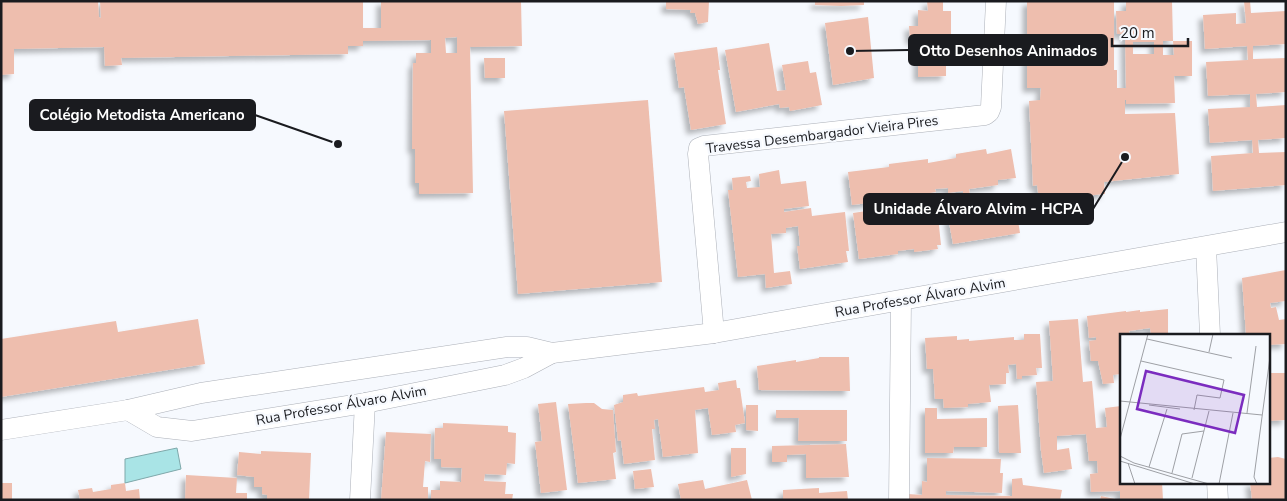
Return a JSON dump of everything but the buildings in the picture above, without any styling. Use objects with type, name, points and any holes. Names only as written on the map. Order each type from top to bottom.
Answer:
[{"type":"street","name":"Travessa Desembargador Vieira Pires","points":[[714,333],[699,148],[985,115],[990,112],[991,107],[996,1]]},
{"type":"street","name":"Rua Professor Álvaro Alvim","points":[[1,430],[128,410],[201,394],[507,347],[527,347],[552,353],[714,333],[1286,232]]},
{"type":"street","points":[[1206,247],[1210,334]]},
{"type":"street","points":[[899,500],[901,301]]},
{"type":"street","name":"Rua Professor Álvaro Alvim","points":[[128,410],[157,427],[192,431],[364,403],[505,375],[524,368],[552,353]]},
{"type":"street","points":[[360,500],[364,403]]},
{"type":"street","points":[[1218,484],[1218,500]]},
{"type":"water","points":[[177,448],[181,469],[125,483],[125,459]]},
{"type":"place","name":"Otto Desenhos Animados","points":[[850,51]]},
{"type":"place","name":"Colégio Metodista Americano","points":[[338,144]]},
{"type":"place","name":"Unidade Álvaro Alvim - HCPA","points":[[1125,157]]}]
